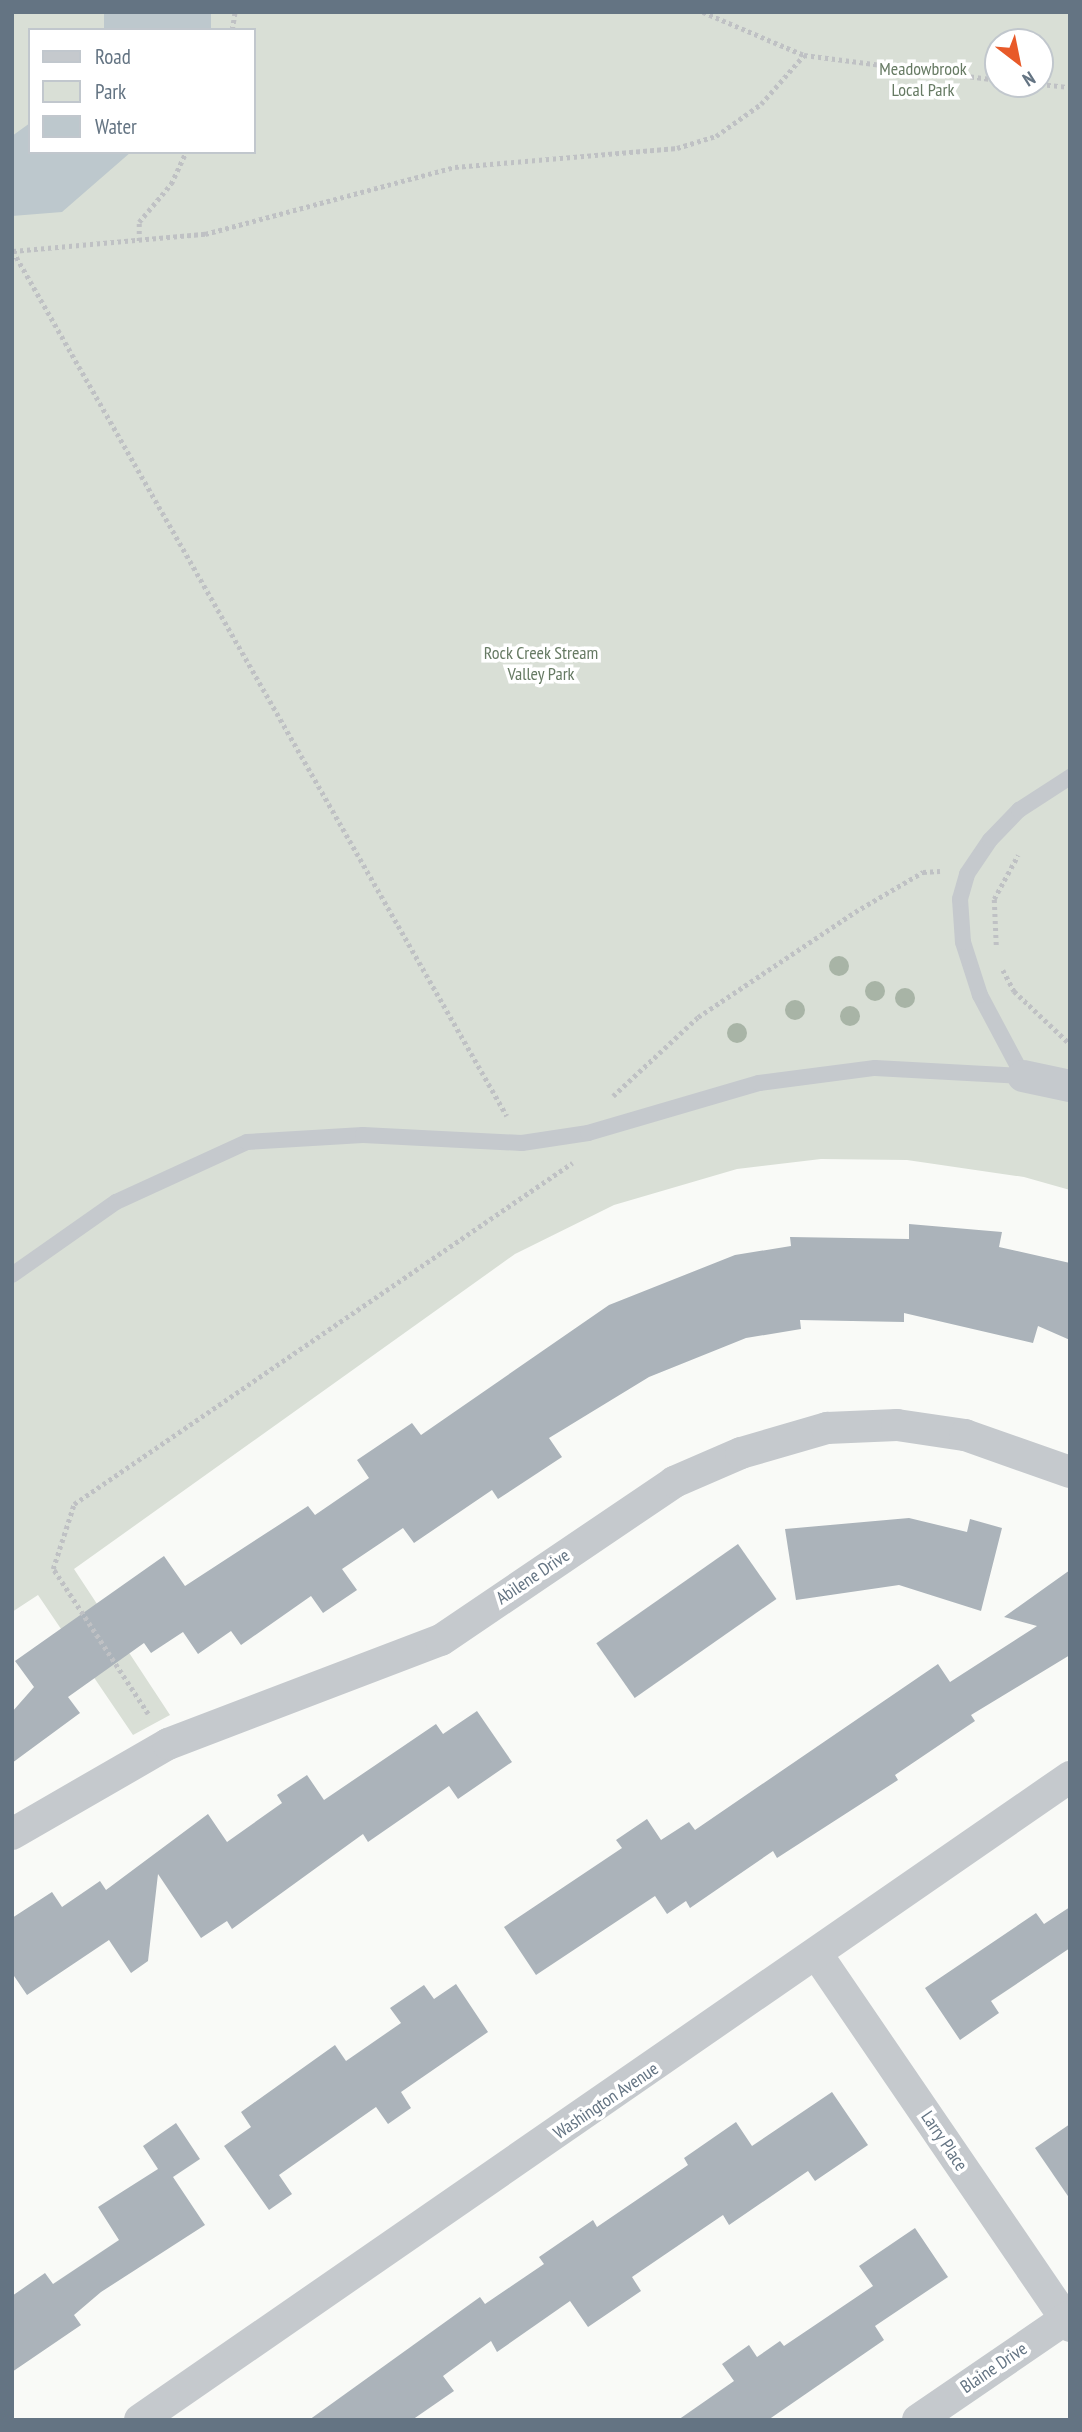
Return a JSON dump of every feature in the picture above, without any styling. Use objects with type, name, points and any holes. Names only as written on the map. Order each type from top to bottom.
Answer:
[{"type":"street","points":[[1023,1076],[1070,1086]]},
{"type":"street","name":"Abilene Drive","points":[[12,1834],[168,1744],[441,1640],[674,1482],[741,1453],[827,1429],[897,1425],[965,1434],[1047,1459],[1070,1472]]},
{"type":"street","name":"Washington Avenue","points":[[140,2420],[818,1956],[1070,1777]]},
{"type":"street","name":"Larry Place","points":[[818,1956],[1068,2320]]},
{"type":"street","name":"Blaine Drive","points":[[918,2420],[1068,2320]]},
{"type":"lane","points":[[1023,1076],[980,995],[963,942],[960,900],[967,874],[990,840],[1019,810],[1070,777]]},
{"type":"lane","points":[[12,1275],[116,1202],[247,1142],[363,1136],[522,1143],[588,1133],[759,1083],[875,1068],[1023,1076]]},
{"type":"path","points":[[703,12],[804,55],[984,78]]},
{"type":"path","points":[[522,1143],[13,251],[205,234],[455,167],[677,148],[716,136],[761,104],[804,55]]},
{"type":"path","points":[[139,241],[139,222],[172,184],[186,154]]},
{"type":"path","points":[[997,950],[994,899],[1023,847]]},
{"type":"path","points":[[609,1100],[698,1017],[923,872],[947,871]]},
{"type":"path","points":[[999,961],[1014,991],[1070,1044]]},
{"type":"path","points":[[168,1744],[53,1569],[74,1504],[571,1165]]},
{"type":"green space","name":"Rock Creek Stream Valley Park","points":[[12,12],[1070,12],[1070,1190],[1024,1177],[907,1160],[821,1159],[737,1169],[614,1205],[515,1254],[74,1569],[170,1715],[133,1735],[38,1595],[12,1612]]},
{"type":"water","points":[[104,12],[211,12],[211,28],[104,28]]},
{"type":"water","points":[[28,124],[28,154],[129,154],[62,212],[12,216],[12,136]]},
{"type":"building","points":[[909,1224],[1002,1232],[999,1247],[1070,1263],[1070,1340],[1038,1326],[1033,1343],[904,1313],[904,1322],[800,1320],[801,1329],[746,1338],[649,1377],[549,1438],[562,1457],[498,1499],[492,1490],[414,1543],[403,1528],[342,1569],[357,1590],[323,1613],[311,1596],[241,1645],[231,1631],[198,1654],[183,1632],[151,1653],[144,1643],[68,1697],[80,1713],[12,1763],[12,1712],[34,1687],[15,1661],[164,1556],[185,1586],[308,1506],[315,1515],[369,1478],[357,1460],[412,1423],[421,1435],[609,1305],[735,1255],[791,1246],[790,1237],[909,1239]]},
{"type":"building","points":[[909,1518],[967,1532],[970,1519],[1002,1528],[981,1611],[899,1585],[796,1600],[785,1529]]},
{"type":"building","points":[[738,1544],[776,1599],[635,1698],[596,1643]]},
{"type":"building","points":[[1070,1570],[1070,1655],[971,1715],[975,1721],[895,1775],[898,1780],[777,1858],[773,1851],[690,1908],[686,1901],[667,1914],[655,1896],[536,1975],[504,1927],[622,1848],[616,1840],[647,1819],[661,1840],[689,1822],[695,1830],[938,1664],[950,1682],[1037,1626],[1004,1617]]},
{"type":"building","points":[[477,1711],[512,1762],[458,1799],[449,1786],[368,1842],[363,1834],[232,1929],[227,1921],[201,1938],[158,1874],[148,1961],[131,1973],[109,1940],[27,1995],[12,1973],[12,1918],[52,1892],[62,1907],[100,1881],[106,1890],[208,1814],[227,1842],[282,1803],[277,1795],[307,1775],[324,1800],[436,1724],[443,1734]]},
{"type":"building","points":[[1070,1907],[1070,1948],[991,2001],[999,2013],[960,2040],[925,1988],[1036,1913],[1044,1924]]},
{"type":"building","points":[[456,1984],[488,2032],[401,2092],[411,2108],[388,2124],[376,2107],[279,2175],[292,2194],[269,2210],[224,2146],[251,2127],[241,2112],[335,2045],[346,2061],[401,2023],[390,2008],[424,1985],[434,1999]]},
{"type":"building","points":[[832,2092],[868,2145],[815,2181],[808,2171],[729,2225],[723,2215],[632,2277],[641,2291],[588,2327],[570,2301],[497,2352],[491,2341],[443,2376],[454,2391],[412,2420],[309,2420],[480,2297],[485,2304],[544,2264],[539,2257],[593,2220],[597,2227],[688,2165],[684,2158],[736,2122],[752,2146]]},
{"type":"building","points":[[176,2123],[200,2159],[173,2177],[205,2225],[101,2292],[74,2315],[81,2325],[12,2372],[12,2296],[45,2273],[53,2284],[119,2240],[98,2207],[158,2169],[143,2146]]},
{"type":"building","points":[[1070,2124],[1070,2199],[1035,2148]]},
{"type":"building","points":[[915,2228],[948,2277],[875,2326],[884,2340],[768,2420],[678,2420],[734,2381],[722,2364],[749,2345],[757,2357],[780,2341],[784,2346],[873,2286],[859,2266]]},
{"type":"park label","name":"Meadowbrook Local Park","points":[[923,80]]}]
